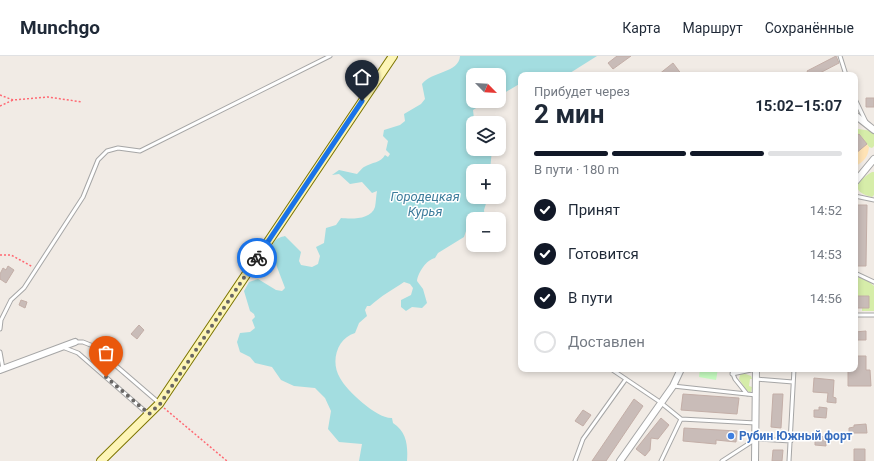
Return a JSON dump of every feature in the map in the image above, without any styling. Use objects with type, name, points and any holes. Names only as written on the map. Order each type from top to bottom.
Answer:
[{"type":"main road","points":[[101,461],[160,404],[393,56]]},
{"type":"street","points":[[858,117],[874,130]]},
{"type":"street","points":[[858,178],[874,159]]},
{"type":"street","points":[[2,369],[75,342]]},
{"type":"street","points":[[621,461],[660,402],[673,386],[680,372]]},
{"type":"street","points":[[755,461],[756,372]]},
{"type":"lane","points":[[0,329],[1,320],[11,300],[24,288],[83,197],[98,160],[107,151],[118,148],[140,151],[330,56]]},
{"type":"lane","points":[[840,56],[845,72]]},
{"type":"lane","points":[[858,105],[868,125]]},
{"type":"lane","points":[[858,197],[874,200]]},
{"type":"lane","points":[[858,274],[874,282]]},
{"type":"lane","points":[[858,315],[874,315]]},
{"type":"lane","points":[[75,342],[83,342],[93,346],[160,404]]},
{"type":"lane","points":[[63,347],[78,353],[149,414]]},
{"type":"lane","points":[[0,352],[2,369]]},
{"type":"lane","points":[[616,372],[660,402],[681,419],[756,424]]},
{"type":"lane","points":[[742,372],[732,374],[747,394]]},
{"type":"lane","points":[[789,461],[794,372]]},
{"type":"lane","points":[[575,461],[583,438],[626,379]]},
{"type":"lane","points":[[756,379],[793,382]]},
{"type":"lane","points":[[673,386],[756,395]]},
{"type":"lane","points":[[661,461],[681,419]]},
{"type":"lane","points":[[722,461],[756,439],[791,441]]},
{"type":"path","points":[[0,95],[13,100]]},
{"type":"path","points":[[0,106],[13,100],[48,97],[82,102]]},
{"type":"path","points":[[0,255],[11,255],[36,269]]},
{"type":"path","points":[[160,404],[227,461]]},
{"type":"green space","points":[[858,129],[872,131],[874,134],[874,146],[872,148],[869,147],[861,136],[858,138]]},
{"type":"green space","points":[[874,172],[874,195],[872,197],[860,192],[858,186],[862,179]]},
{"type":"green space","points":[[858,277],[868,281],[874,286],[874,311],[862,311],[862,308],[869,296],[858,296]]},
{"type":"green space","points":[[700,372],[717,372],[716,380],[699,377]]},
{"type":"green space","points":[[743,373],[751,376],[752,379],[750,379],[749,386],[752,387],[751,393],[746,390],[739,379],[740,375]]},
{"type":"sand","points":[[860,136],[869,147],[867,156],[858,164],[858,138]]},
{"type":"water","name":"Городецкая Курья","points":[[460,56],[597,56],[572,72],[518,72],[518,85],[506,92],[506,68],[466,68],[466,108],[476,108],[473,110],[474,116],[466,116],[466,156],[491,156],[491,164],[466,164],[466,204],[486,204],[484,212],[466,212],[466,231],[464,237],[438,253],[435,258],[423,267],[417,281],[423,289],[427,303],[422,308],[412,307],[406,311],[401,307],[401,300],[411,295],[413,288],[410,284],[404,282],[382,296],[370,306],[367,306],[365,310],[367,316],[359,323],[355,333],[344,340],[340,345],[337,351],[336,365],[340,378],[349,390],[363,403],[379,414],[392,418],[393,423],[404,435],[407,445],[407,461],[359,461],[362,444],[339,442],[328,429],[331,411],[325,398],[315,388],[294,386],[281,380],[272,367],[255,363],[250,357],[240,352],[237,342],[240,333],[250,332],[255,328],[252,320],[255,317],[250,311],[244,291],[249,282],[258,279],[276,290],[282,291],[285,288],[273,251],[274,242],[278,239],[285,236],[301,252],[299,261],[301,265],[312,267],[318,264],[320,256],[316,247],[324,243],[326,228],[336,225],[341,218],[360,218],[373,211],[377,191],[372,193],[362,182],[350,184],[339,174],[332,175],[339,170],[357,174],[367,165],[379,161],[385,155],[388,157],[390,154],[386,150],[388,141],[383,136],[384,130],[400,125],[405,121],[404,114],[421,104],[425,99],[422,84],[426,80],[455,66]]},
{"type":"building","points":[[617,56],[631,56],[613,69],[608,63]]},
{"type":"building","points":[[836,56],[839,63],[822,72],[807,71]]},
{"type":"building","points":[[673,63],[680,72],[662,72]]},
{"type":"building","points":[[866,98],[874,98],[874,107],[866,107]]},
{"type":"building","points":[[859,134],[867,144],[858,152]]},
{"type":"building","points":[[858,205],[867,205],[866,266],[858,266]]},
{"type":"building","points":[[8,266],[14,270],[6,283],[0,279],[0,274],[3,268],[6,270]]},
{"type":"building","points":[[858,296],[869,296],[869,308],[858,308]]},
{"type":"building","points":[[21,300],[27,302],[25,308],[19,305]]},
{"type":"building","points":[[139,325],[144,330],[137,339],[131,334]]},
{"type":"building","points":[[866,331],[866,340],[858,340],[858,332]]},
{"type":"building","points":[[858,356],[866,356],[866,370],[870,370],[871,386],[848,386],[848,372],[858,372]]},
{"type":"building","points":[[814,378],[834,380],[833,397],[836,398],[836,403],[827,402],[828,393],[813,392]]},
{"type":"building","points":[[683,394],[739,398],[737,414],[681,410]]},
{"type":"building","points":[[773,394],[783,394],[781,428],[771,427]]},
{"type":"building","points":[[634,399],[643,406],[606,461],[592,461]]},
{"type":"building","points":[[819,407],[827,408],[826,418],[814,417],[814,410],[819,410]]},
{"type":"building","points":[[583,410],[591,415],[583,426],[575,421]]},
{"type":"building","points":[[661,418],[669,425],[658,439],[651,438],[650,450],[645,456],[636,449]]},
{"type":"building","points":[[866,424],[867,433],[849,433],[849,428],[854,427],[854,425]]},
{"type":"building","points":[[684,428],[737,431],[736,442],[716,440],[716,444],[683,441]]},
{"type":"building","points":[[815,436],[826,437],[826,446],[815,445]]},
{"type":"building","points":[[854,449],[865,449],[865,461],[854,461]]},
{"type":"building","points":[[773,450],[783,450],[782,461],[772,461]]},
{"type":"way so far","points":[[106,377],[149,414],[160,404],[257,258]]},
{"type":"place","name":"Рубин Южный форт","points":[[731,436]]},
{"type":"route","points":[[257,258],[362,101]]}]
